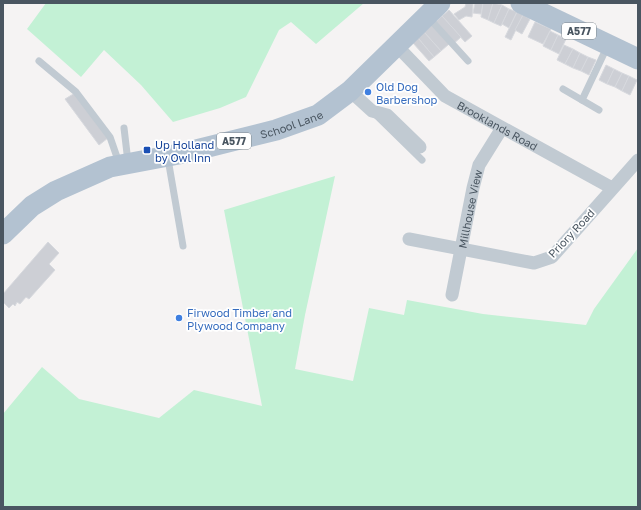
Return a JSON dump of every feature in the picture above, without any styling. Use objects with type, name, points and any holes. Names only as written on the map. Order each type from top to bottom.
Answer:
[{"type":"main road","name":"A577","points":[[521,3],[638,59]]},
{"type":"main road","name":"School Lane","points":[[3,234],[32,206],[56,191],[82,178],[124,164],[167,157],[276,130],[308,119],[326,110],[350,91],[433,9]]},
{"type":"street","name":"Brooklands Road","points":[[396,45],[445,96],[612,188]]},
{"type":"street","points":[[350,91],[372,111],[387,115],[420,147]]},
{"type":"street","name":"Millhouse View","points":[[452,295],[479,165],[502,128]]},
{"type":"street","name":"Priory Road","points":[[409,239],[534,263],[544,261],[552,257],[612,188],[637,155]]},
{"type":"lane","points":[[433,9],[468,61]]},
{"type":"lane","points":[[582,100],[608,45]]},
{"type":"lane","points":[[39,61],[76,92],[110,137],[124,164]]},
{"type":"lane","points":[[563,89],[599,110]]},
{"type":"lane","points":[[372,111],[422,160]]},
{"type":"lane","points":[[124,128],[124,164]]},
{"type":"lane","points":[[167,157],[183,246]]},
{"type":"green space","points":[[46,3],[364,3],[316,44],[291,22],[279,30],[246,97],[220,108],[173,122],[141,85],[104,50],[81,77],[27,29]]},
{"type":"green space","points":[[335,176],[295,369],[353,381],[369,308],[404,315],[407,300],[483,314],[586,325],[594,309],[638,248],[638,507],[3,507],[3,414],[42,367],[79,399],[159,418],[194,390],[262,406],[224,210]]},
{"type":"building","points":[[466,3],[473,4],[472,17],[466,16],[459,20],[454,14],[465,7]]},
{"type":"building","points":[[475,3],[483,3],[481,14],[473,13]]},
{"type":"building","points":[[483,3],[493,3],[488,20],[481,17]]},
{"type":"building","points":[[493,3],[502,5],[494,23],[488,20]]},
{"type":"building","points":[[502,5],[509,9],[501,26],[494,23]]},
{"type":"building","points":[[509,9],[517,12],[509,28],[502,24]]},
{"type":"building","points":[[449,10],[472,36],[465,42],[442,16]]},
{"type":"building","points":[[517,12],[523,15],[511,40],[505,37]]},
{"type":"building","points":[[523,15],[530,19],[522,34],[515,30]]},
{"type":"building","points":[[442,16],[461,37],[451,46],[432,25]]},
{"type":"building","points":[[535,22],[551,29],[543,44],[528,37]]},
{"type":"building","points":[[432,25],[449,44],[441,51],[424,32]]},
{"type":"building","points":[[550,31],[558,35],[551,50],[543,46]]},
{"type":"building","points":[[424,32],[441,51],[434,57],[418,38]]},
{"type":"building","points":[[558,35],[566,39],[559,54],[551,50]]},
{"type":"building","points":[[418,38],[434,57],[429,61],[413,43]]},
{"type":"building","points":[[564,45],[573,49],[565,64],[557,60]]},
{"type":"building","points":[[573,49],[580,53],[573,68],[565,64]]},
{"type":"building","points":[[580,53],[588,57],[581,71],[573,68]]},
{"type":"building","points":[[588,57],[596,60],[589,75],[581,71]]},
{"type":"building","points":[[606,65],[614,69],[607,84],[599,80]]},
{"type":"building","points":[[614,69],[622,73],[615,87],[607,84]]},
{"type":"building","points":[[622,73],[629,76],[622,91],[615,87]]},
{"type":"building","points":[[629,76],[637,80],[630,95],[622,91]]},
{"type":"building","points":[[75,93],[108,138],[99,145],[65,99]]},
{"type":"building","points":[[48,242],[59,253],[49,264],[55,270],[29,299],[26,297],[20,304],[17,302],[15,306],[13,304],[9,308],[3,302],[3,294]]},
{"type":"place","name":"Old Dog Barbershop","points":[[368,92]]},
{"type":"place","name":"Up Holland by Owl Inn","points":[[147,150]]},
{"type":"place","name":"Firwood Timber and Plywood Company","points":[[179,318]]}]
